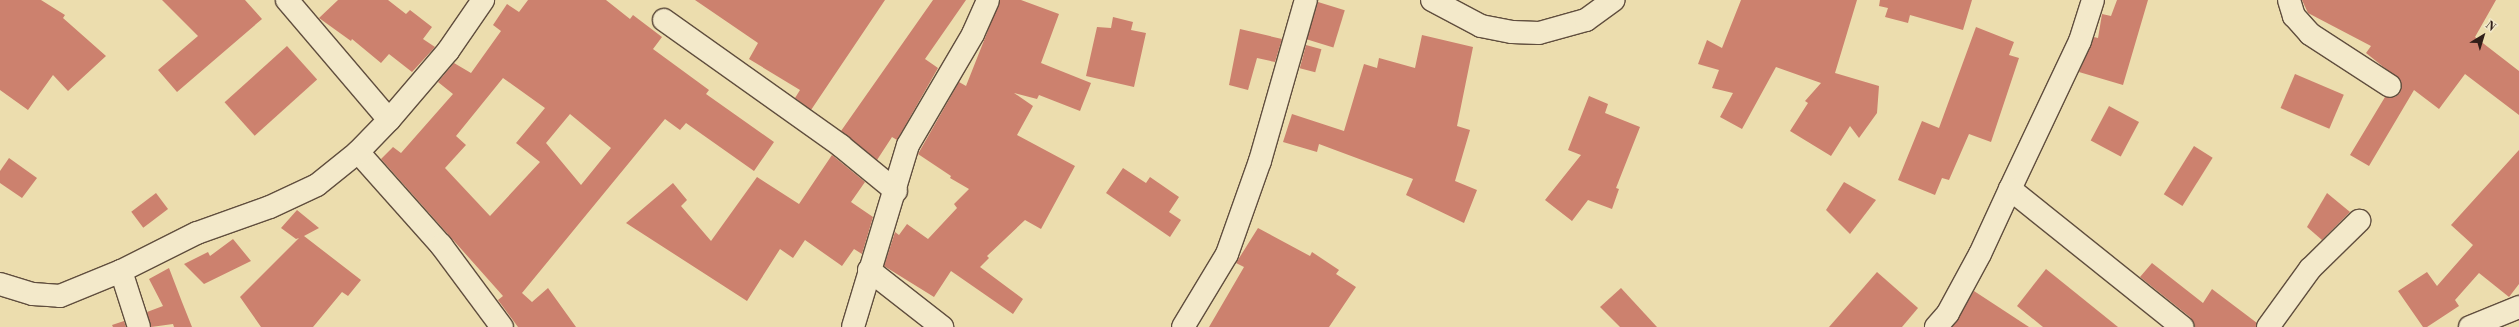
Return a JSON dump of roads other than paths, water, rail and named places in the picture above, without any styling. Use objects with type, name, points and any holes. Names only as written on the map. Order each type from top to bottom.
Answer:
[{"type":"street","points":[[287,0],[390,120]]},
{"type":"street","points":[[0,284],[33,294],[60,296],[121,271],[197,233],[270,207],[317,185],[358,152],[390,120],[448,51],[483,0]]},
{"type":"street","points":[[852,327],[869,270],[896,191],[908,145],[972,34],[988,0]]},
{"type":"street","points":[[1183,327],[1227,254],[1260,161],[1306,0]]},
{"type":"street","points":[[1432,0],[1481,26],[1512,32],[1539,33],[1586,20],[1614,0]]},
{"type":"street","points":[[1936,327],[1948,313],[1980,254],[2080,41],[2093,0]]},
{"type":"street","points":[[2289,0],[2294,16],[2310,34],[2390,86]]},
{"type":"street","points":[[664,20],[841,146],[896,191]]},
{"type":"street","points":[[358,152],[442,245],[502,327]]},
{"type":"street","points":[[2010,189],[2182,327]]},
{"type":"street","points":[[2268,327],[2310,269],[2359,221]]},
{"type":"street","points":[[869,270],[942,327]]},
{"type":"street","points":[[121,271],[139,327]]},
{"type":"street","points":[[2470,327],[2519,307]]}]
